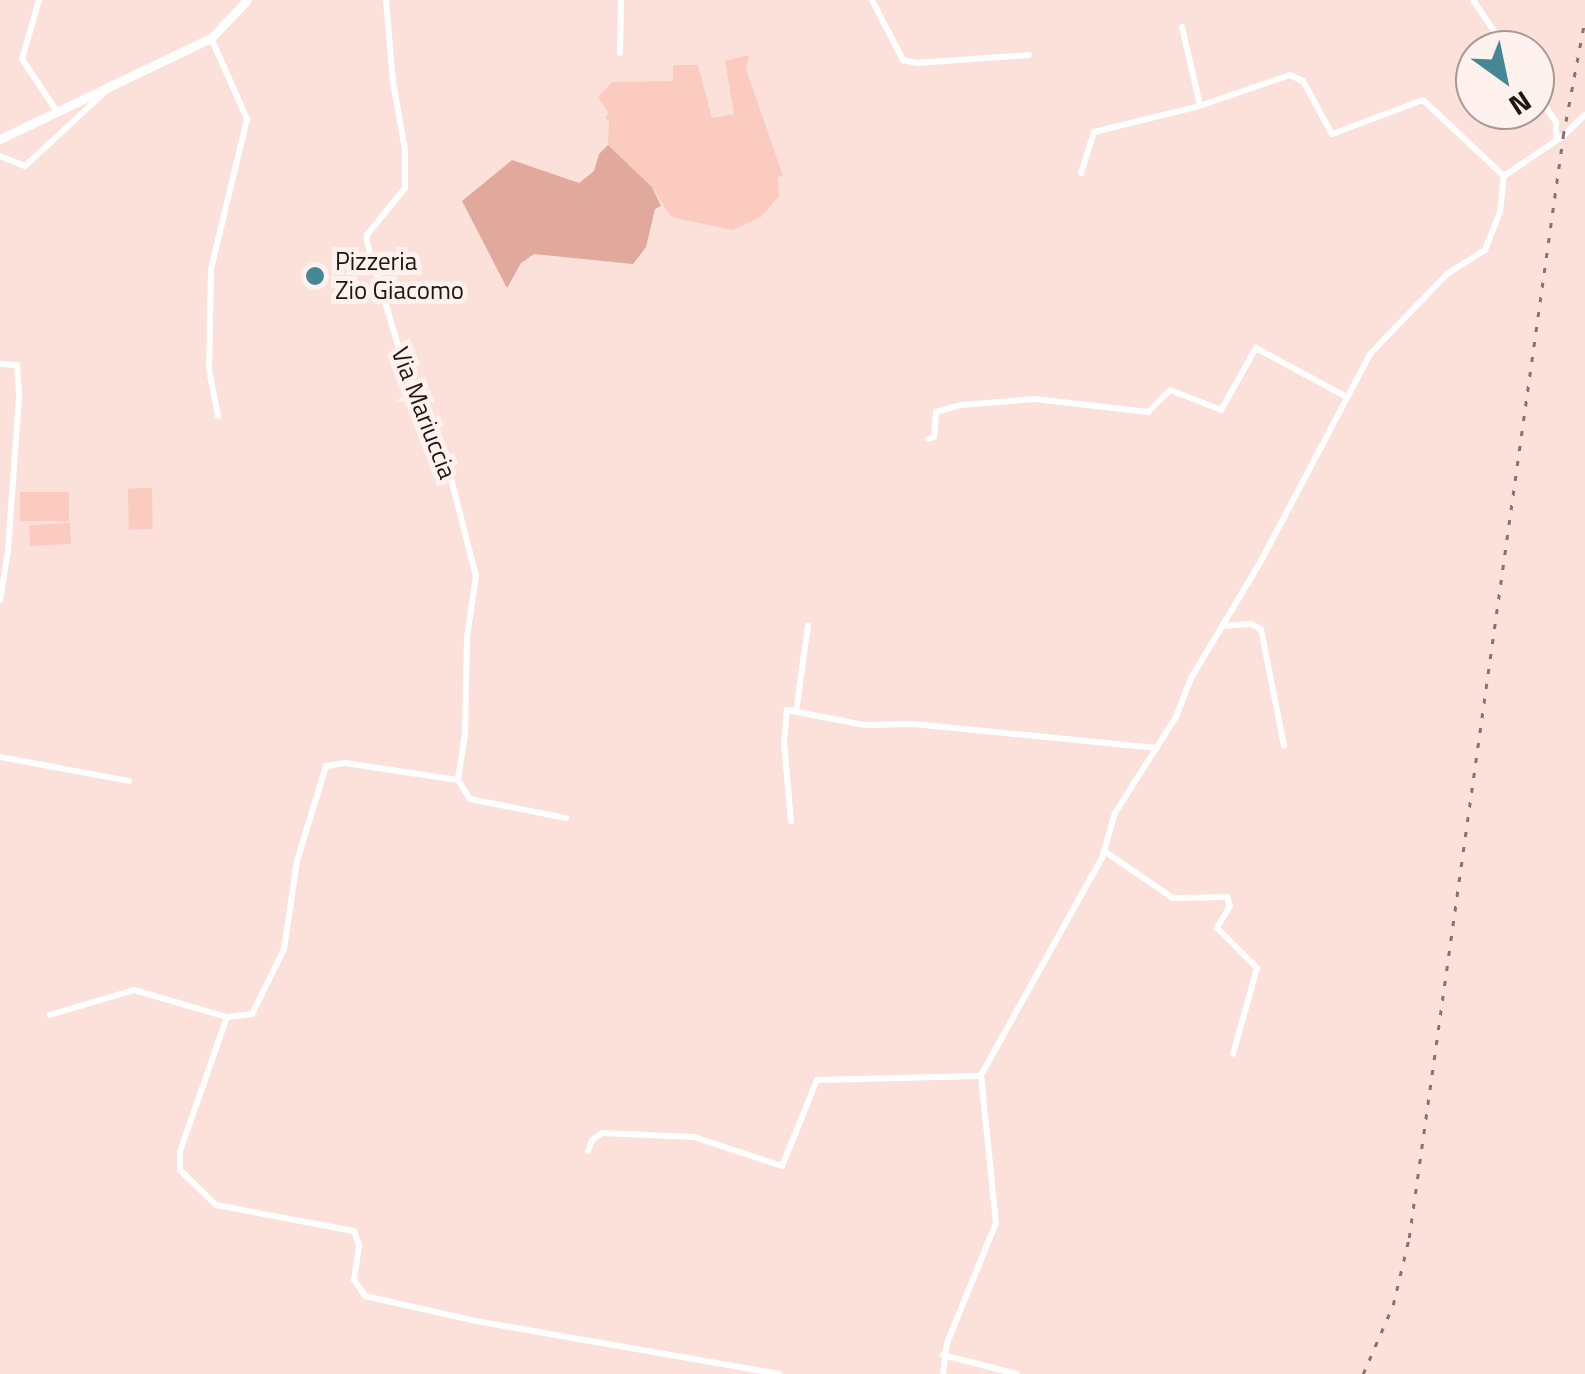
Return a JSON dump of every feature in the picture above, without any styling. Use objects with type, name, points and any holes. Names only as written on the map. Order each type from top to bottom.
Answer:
[{"type":"main road","points":[[0,139],[211,38],[228,25],[247,0]]},
{"type":"street","points":[[40,0],[22,60],[56,110]]},
{"type":"street","name":"Via Mariuccia","points":[[386,0],[393,82],[405,150],[405,188],[367,235],[367,242],[403,362],[450,475],[476,576],[466,637],[464,734],[458,780]]},
{"type":"street","points":[[620,53],[621,0]]},
{"type":"street","points":[[872,0],[903,60],[917,63],[1030,55]]},
{"type":"street","points":[[1473,0],[1493,30]]},
{"type":"street","points":[[1182,27],[1200,105]]},
{"type":"street","points":[[211,38],[248,119],[211,269],[209,368],[218,416]]},
{"type":"street","points":[[1081,173],[1094,132],[1294,76],[1303,81],[1334,135],[1423,100],[1504,176]]},
{"type":"street","points":[[0,156],[25,166],[111,85]]},
{"type":"street","points":[[942,1374],[944,1355],[996,1223],[982,1076],[1104,851],[1115,813],[1157,748],[1370,354],[1447,274],[1490,242],[1504,176],[1585,115]]},
{"type":"street","points":[[1555,121],[1556,140]]},
{"type":"street","points":[[928,439],[934,438],[936,412],[960,406],[1035,399],[1148,412],[1170,390],[1220,410],[1256,348],[1347,396]]},
{"type":"street","points":[[0,364],[13,362],[18,370],[8,551],[0,600]]},
{"type":"street","points":[[1222,626],[1251,624],[1261,629],[1284,746]]},
{"type":"street","points":[[796,712],[808,626]]},
{"type":"street","points":[[792,821],[784,743],[787,710],[865,725],[912,724],[1157,748]]},
{"type":"street","points":[[0,757],[129,781]]},
{"type":"street","points":[[50,1015],[134,990],[227,1018],[252,1014],[284,949],[297,861],[326,766],[345,763],[458,780],[470,799],[566,818]]},
{"type":"street","points":[[1104,851],[1173,898],[1227,896],[1230,906],[1217,928],[1257,968],[1233,1054]]},
{"type":"street","points":[[227,1018],[177,1162],[209,1200],[224,1206],[347,1226],[358,1237],[354,1280],[365,1296],[476,1321],[779,1374]]},
{"type":"street","points":[[588,1151],[595,1136],[605,1132],[694,1137],[782,1166],[818,1080],[982,1076]]},
{"type":"street","points":[[944,1355],[1017,1374]]},
{"type":"shaded area","points":[[749,55],[746,69],[783,176],[778,177],[779,196],[761,217],[732,230],[671,217],[652,187],[608,145],[609,121],[605,118],[609,113],[598,97],[612,82],[673,81],[673,65],[698,65],[712,118],[734,114],[725,61]]},
{"type":"shaded area","points":[[608,145],[652,187],[661,206],[655,209],[646,247],[633,264],[534,254],[521,263],[507,288],[462,201],[512,160],[579,183],[594,171],[599,154]]},
{"type":"shaded area","points":[[128,488],[152,488],[153,529],[129,529]]},
{"type":"shaded area","points":[[20,492],[69,492],[69,521],[20,521]]},
{"type":"shaded area","points":[[70,523],[71,544],[30,546],[29,525]]},
{"type":"railway","points":[[1363,1374],[1393,1305],[1409,1238],[1563,136],[1585,18]]},
{"type":"place","name":"Pizzeria Zio Giacomo","points":[[315,276]]}]
